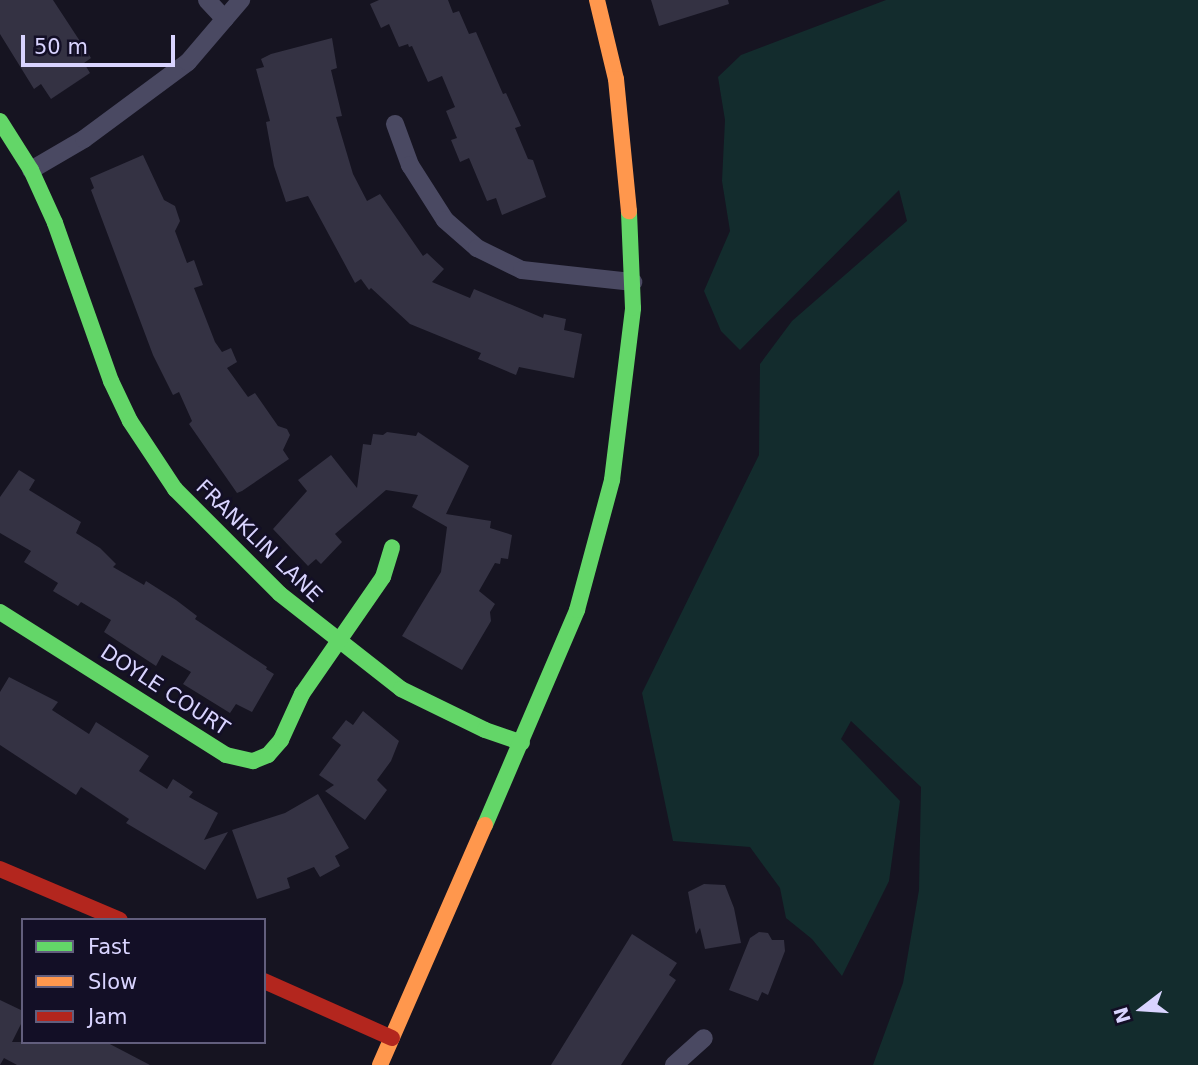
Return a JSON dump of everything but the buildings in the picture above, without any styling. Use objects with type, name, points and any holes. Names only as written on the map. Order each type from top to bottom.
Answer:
[{"type":"street","points":[[207,0],[225,19]]},
{"type":"street","points":[[31,170],[84,139],[188,62],[241,0]]},
{"type":"street","points":[[380,1065],[522,743],[577,610],[612,480],[623,412],[633,282],[625,147],[615,79],[597,0]]},
{"type":"street","name":"FRANKLIN LANE","points":[[0,121],[31,170],[84,295],[111,381],[138,432],[175,489],[226,543],[280,594],[401,689],[485,730],[522,743]]},
{"type":"street","points":[[395,124],[410,165],[445,220],[477,247],[522,270],[633,282]]},
{"type":"street","name":"DOYLE COURT","points":[[0,611],[237,760],[253,761],[268,755],[281,740],[302,694],[383,577],[392,547]]},
{"type":"street","points":[[0,869],[115,918]]},
{"type":"street","points":[[266,982],[393,1038]]},
{"type":"street","points":[[674,1065],[704,1038]]},
{"type":"green space","points":[[886,0],[1198,0],[1198,1065],[873,1065],[903,983],[919,890],[921,787],[851,721],[841,739],[900,801],[889,881],[842,976],[812,939],[786,918],[780,888],[750,847],[673,841],[642,693],[759,455],[760,364],[792,321],[907,221],[899,190],[740,350],[721,331],[704,291],[730,231],[722,181],[725,120],[718,77],[741,55]]},
{"type":"traffic: fast","points":[[0,121],[31,170],[55,223],[111,381],[130,421],[175,489],[280,594],[401,689],[485,730],[522,743]]},
{"type":"traffic: fast","points":[[485,825],[577,610],[612,480],[633,308],[629,211]]},
{"type":"traffic: fast","points":[[0,612],[226,755],[253,761],[268,755],[281,740],[302,694],[383,577],[392,547]]},
{"type":"traffic: slow","points":[[597,0],[616,79],[629,211]]},
{"type":"traffic: slow","points":[[380,1065],[485,825]]},
{"type":"traffic: jam","points":[[0,869],[115,918]]},
{"type":"traffic: jam","points":[[266,982],[392,1038]]}]
